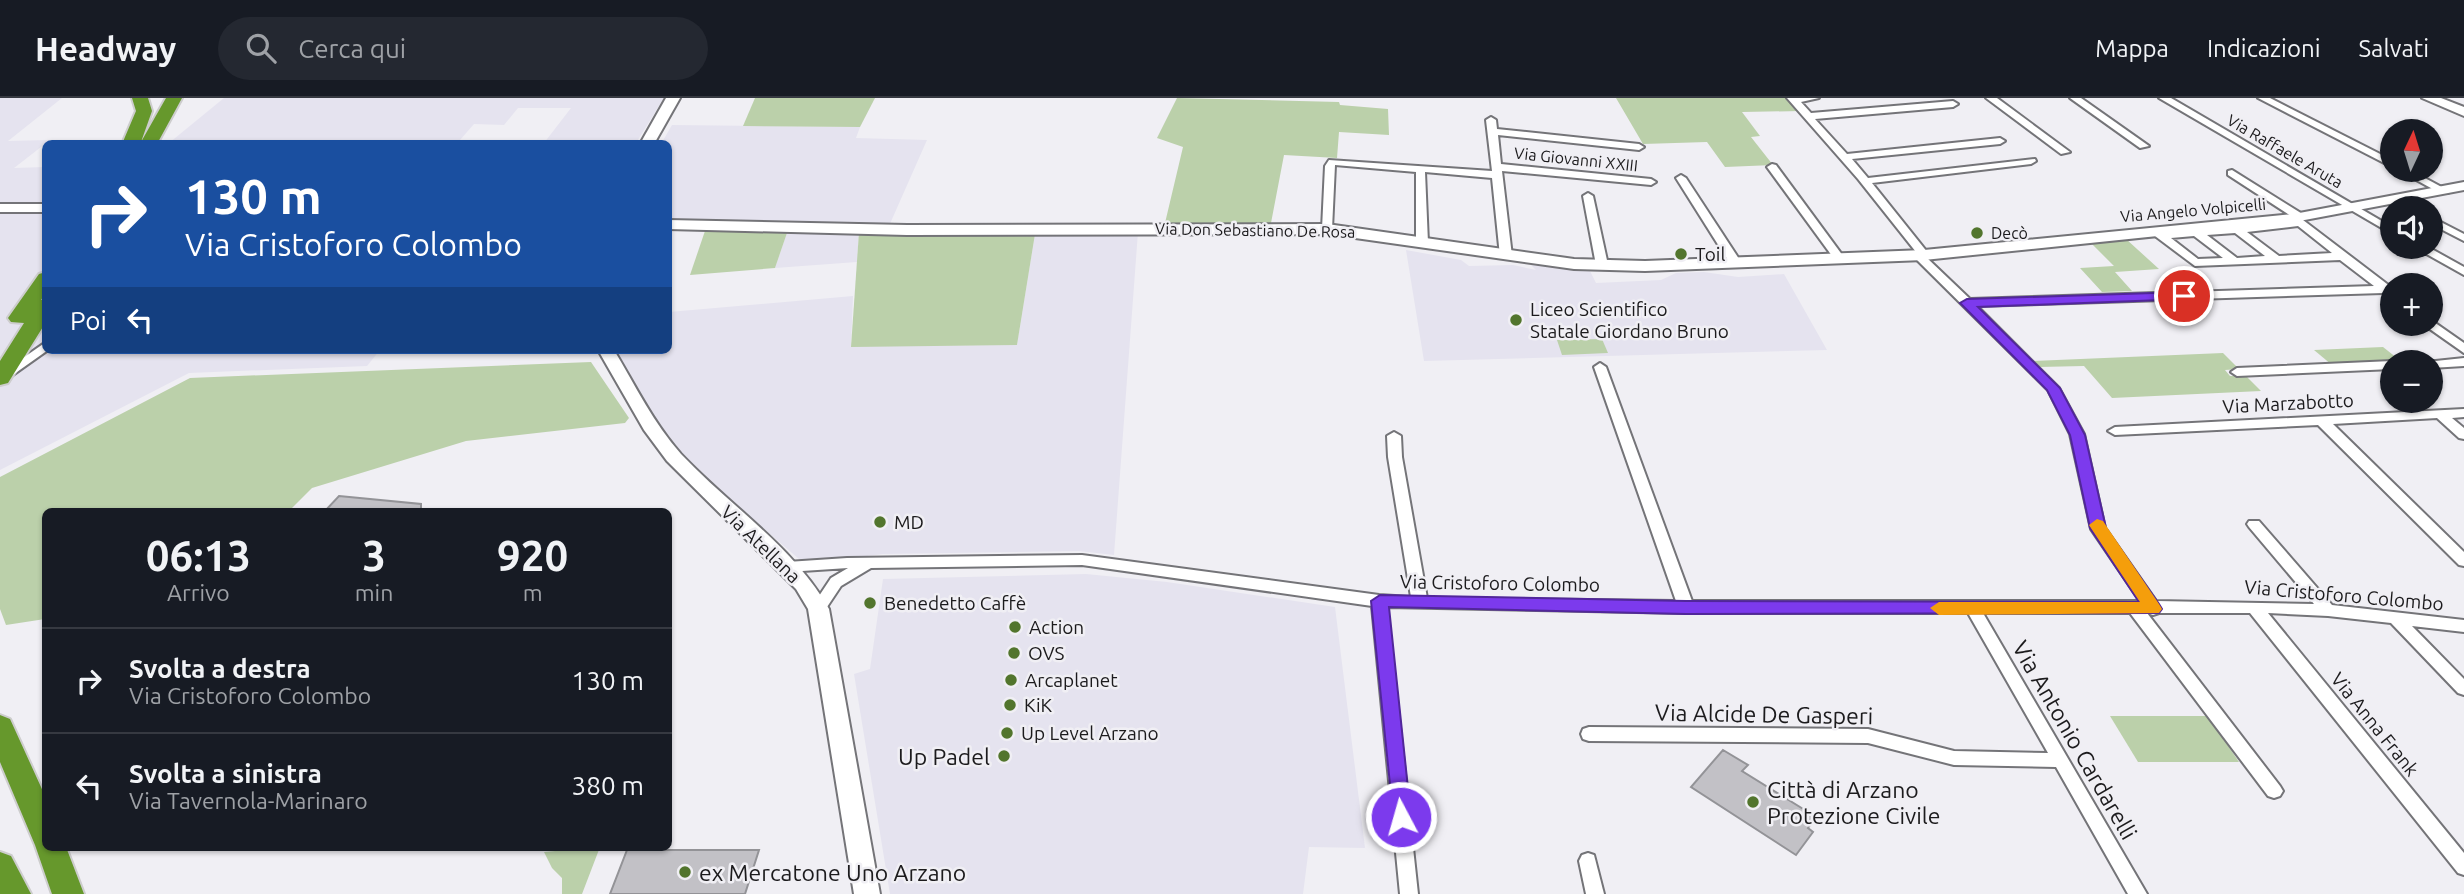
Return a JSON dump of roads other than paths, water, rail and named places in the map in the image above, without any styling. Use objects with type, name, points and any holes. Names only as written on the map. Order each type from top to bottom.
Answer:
[{"type":"highway","points":[[133,140],[144,111],[140,98]]},
{"type":"highway","points":[[150,140],[174,98]]},
{"type":"highway","points":[[0,347],[42,284]]},
{"type":"highway","points":[[0,379],[42,311]]},
{"type":"highway","points":[[0,727],[42,826]]},
{"type":"highway","points":[[52,851],[68,894]]},
{"type":"highway","points":[[0,866],[15,894]]},
{"type":"street","points":[[649,140],[673,98]]},
{"type":"street","points":[[1793,99],[1814,98]]},
{"type":"street","points":[[1991,98],[2064,152]]},
{"type":"street","points":[[2075,98],[2144,146]]},
{"type":"street","name":"Via Raffaele Aruta","points":[[2164,98],[2380,224]]},
{"type":"street","points":[[2263,98],[2380,158]]},
{"type":"street","points":[[1793,99],[1811,116],[1865,181],[1921,255],[2053,388],[2077,435],[2098,528],[2144,609],[2274,790]]},
{"type":"street","points":[[2437,99],[2464,112]]},
{"type":"street","points":[[1811,116],[1953,104]]},
{"type":"street","points":[[1491,120],[1506,256]]},
{"type":"street","points":[[1493,132],[1639,147]]},
{"type":"street","points":[[1844,157],[2000,141]]},
{"type":"street","points":[[1865,181],[2031,161]]},
{"type":"street","name":"Via Giovanni XXIII","points":[[1326,229],[1331,164],[1497,171],[1651,182]]},
{"type":"street","points":[[1772,167],[1839,258]]},
{"type":"street","points":[[1420,173],[1422,243]]},
{"type":"street","points":[[2232,173],[2380,284]]},
{"type":"street","points":[[1681,178],[1735,262]]},
{"type":"street","points":[[2426,182],[2444,191]]},
{"type":"street","name":"Via Angelo Volpicelli","points":[[2429,196],[2464,186]]},
{"type":"street","points":[[1588,196],[1602,265]]},
{"type":"street","name":"Via Angelo Volpicelli","points":[[1921,255],[2296,220],[2380,207]]},
{"type":"street","points":[[0,208],[42,208]]},
{"type":"street","points":[[2158,233],[2238,230],[2296,220]]},
{"type":"street","name":"Via Don Sebastiano De Rosa","points":[[672,224],[907,230],[1326,229],[1506,256],[1602,265],[1921,255]]},
{"type":"street","points":[[2443,227],[2464,238]]},
{"type":"street","points":[[2238,230],[2277,259]]},
{"type":"street","points":[[2158,233],[2195,264],[2344,256]]},
{"type":"street","points":[[2197,233],[2234,261]]},
{"type":"street","points":[[2441,259],[2464,272]]},
{"type":"street","points":[[1967,303],[2380,291]]},
{"type":"street","points":[[2443,333],[2464,349]]},
{"type":"street","points":[[0,379],[42,348]]},
{"type":"street","name":"Via Atellana","points":[[608,354],[653,430],[674,457],[787,567],[803,584],[818,609],[867,894]]},
{"type":"street","points":[[2443,363],[2464,362]]},
{"type":"street","points":[[2237,372],[2380,366]]},
{"type":"street","points":[[1601,367],[1686,607]]},
{"type":"street","name":"Via Marzabotto","points":[[2115,431],[2464,413]]},
{"type":"street","points":[[2440,414],[2464,435]]},
{"type":"street","points":[[2321,420],[2464,561]]},
{"type":"street","points":[[1394,436],[1395,457],[1420,603]]},
{"type":"street","points":[[2254,524],[2328,610]]},
{"type":"street","name":"Via Cristoforo Colombo","points":[[787,567],[847,563],[867,565],[1082,560],[1380,601],[1420,603],[1686,607],[2254,607],[2328,610],[2464,626]]},
{"type":"street","name":"Via Cristoforo Colombo","points":[[818,609],[836,582],[867,565]]},
{"type":"street","points":[[1380,601],[1409,894]]},
{"type":"street","name":"Via Anna Frank","points":[[2254,607],[2464,867]]},
{"type":"street","name":"Via Antonio Cardarelli","points":[[1973,608],[2138,894]]},
{"type":"street","points":[[2396,619],[2464,689]]},
{"type":"street","name":"Via Alcide De Gasperi","points":[[1589,734],[1868,736],[1954,758],[2060,760]]},
{"type":"street","points":[[1588,860],[1595,894]]},
{"type":"place","name":"Decò","points":[[1977,233]]},
{"type":"place","name":"Toil","points":[[1681,254]]},
{"type":"place","name":"Liceo Scientifico Statale Giordano Bruno","points":[[1516,320]]},
{"type":"place","name":"MD","points":[[880,522]]},
{"type":"place","name":"Benedetto Caffè","points":[[870,603]]},
{"type":"place","name":"Action","points":[[1015,627]]},
{"type":"place","name":"OVS","points":[[1014,653]]},
{"type":"place","name":"Arcaplanet","points":[[1011,680]]},
{"type":"place","name":"KiK","points":[[1010,705]]},
{"type":"place","name":"Up Level Arzano","points":[[1007,733]]},
{"type":"place","name":"Up Padel","points":[[1004,756]]},
{"type":"place","name":"Città di Arzano Protezione Civile","points":[[1753,802]]},
{"type":"place","name":"ex Mercatone Uno Arzano","points":[[685,872]]}]
